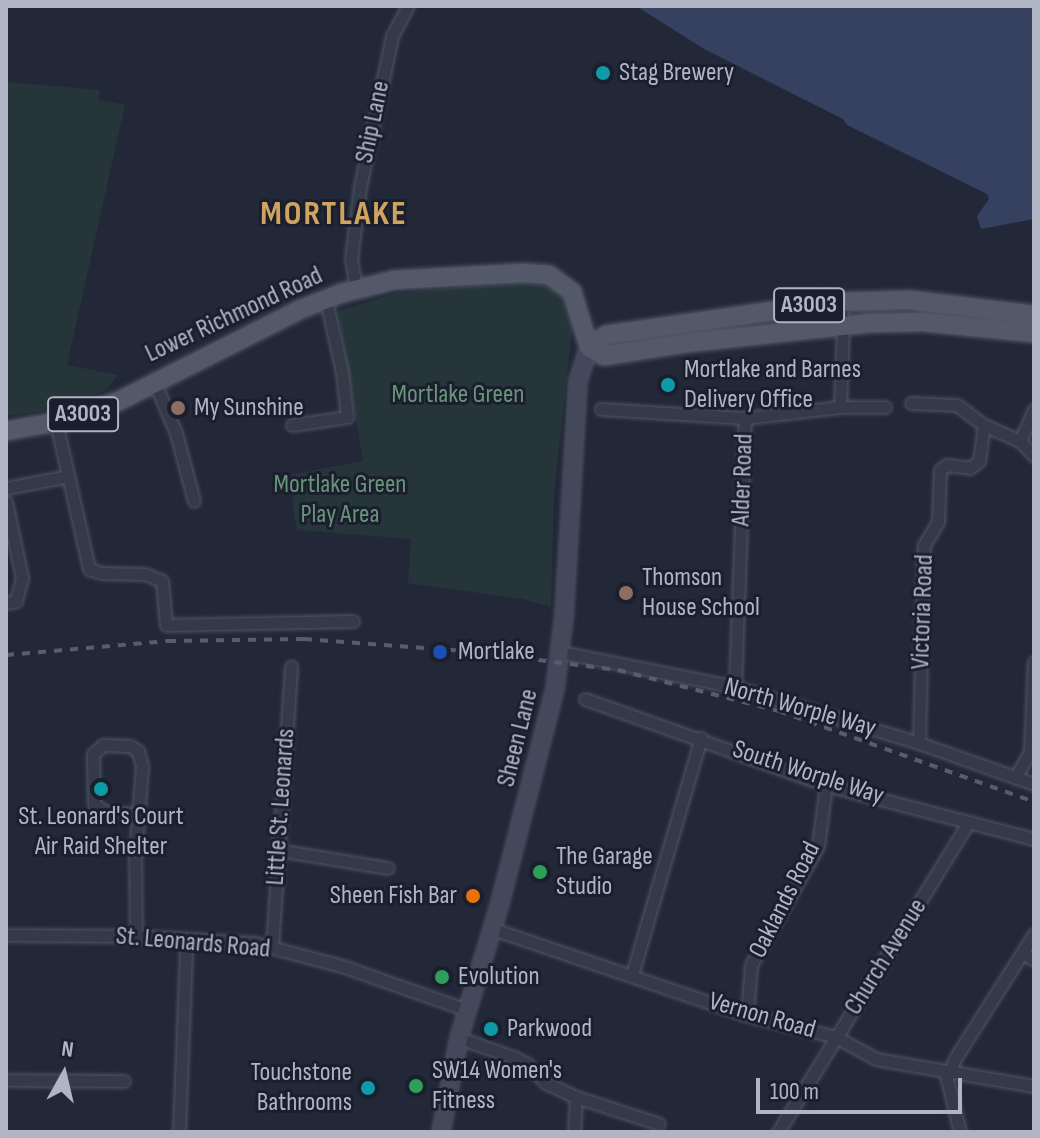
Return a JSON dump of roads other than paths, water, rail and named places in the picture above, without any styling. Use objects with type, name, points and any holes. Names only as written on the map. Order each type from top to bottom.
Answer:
[{"type":"main road","name":"Lower Richmond Road","points":[[6,431],[56,422],[119,401],[154,381],[326,299],[394,280],[523,273],[549,275],[572,292],[589,347]]},
{"type":"main road","name":"A3003","points":[[1034,315],[910,300],[840,301],[606,335],[589,347],[604,356],[843,326],[923,322],[1034,333]]},
{"type":"main road","name":"Sheen Lane","points":[[441,1132],[459,1038],[493,929],[552,703],[560,652],[578,381],[589,347]]},
{"type":"street","name":"Ship Lane","points":[[356,289],[351,259],[360,187],[392,36],[408,6]]},
{"type":"street","points":[[292,425],[347,417],[342,372],[326,299]]},
{"type":"street","points":[[840,301],[843,326],[840,407]]},
{"type":"street","points":[[154,381],[176,433],[194,501]]},
{"type":"street","points":[[911,403],[957,405],[984,425],[1020,441],[1034,456]]},
{"type":"street","points":[[601,409],[745,418],[840,407],[885,407]]},
{"type":"street","points":[[1020,441],[1034,409]]},
{"type":"street","name":"Alder Road","points":[[735,687],[745,418]]},
{"type":"street","points":[[56,422],[89,569],[101,573],[156,576],[162,581],[164,590],[166,625],[353,621]]},
{"type":"street","name":"Victoria Road","points":[[919,743],[924,545],[938,522],[940,470],[947,465],[970,468],[979,461],[984,425]]},
{"type":"street","points":[[6,488],[69,476]]},
{"type":"street","points":[[6,502],[22,578],[16,601],[6,603]]},
{"type":"street","name":"North Worple Way","points":[[560,652],[735,687],[919,743],[1034,784]]},
{"type":"street","points":[[1015,778],[1030,752],[1034,662]]},
{"type":"street","name":"Little St. Leonards","points":[[272,947],[291,667]]},
{"type":"street","name":"South Worple Way","points":[[585,699],[826,785],[1034,839]]},
{"type":"street","points":[[632,975],[701,738]]},
{"type":"street","points":[[136,936],[137,814],[142,766],[138,751],[130,746],[103,745],[93,754],[94,804],[105,812],[137,814]]},
{"type":"street","name":"Oaklands Road","points":[[747,1015],[751,965],[818,846],[826,785]]},
{"type":"street","name":"Church Avenue","points":[[782,1131],[836,1037],[969,822]]},
{"type":"street","points":[[278,850],[388,868]]},
{"type":"street","name":"Vernon Road","points":[[493,929],[747,1015],[836,1037],[876,1059],[1034,1086]]},
{"type":"street","points":[[960,1132],[948,1072],[1034,934]]},
{"type":"street","name":"St. Leonards Road","points":[[6,935],[136,936],[272,947],[345,967],[467,1010]]},
{"type":"street","points":[[179,1132],[186,950]]},
{"type":"street","points":[[1023,953],[1034,960]]},
{"type":"street","points":[[459,1038],[513,1057],[546,1083],[576,1097],[659,1124]]},
{"type":"street","points":[[6,1080],[124,1081]]},
{"type":"street","points":[[574,1132],[576,1097]]},
{"type":"water","points":[[636,6],[1034,6],[1034,219],[981,229],[977,216],[989,199],[987,194],[847,125],[843,119],[704,49]]},
{"type":"railway","points":[[6,655],[168,641],[304,639],[475,652],[618,670],[779,711],[1034,802]]},
{"type":"place","name":"Stag Brewery","points":[[603,73]]},
{"type":"place","name":"Mortlake and Barnes Delivery Office","points":[[668,385]]},
{"type":"place","name":"My Sunshine","points":[[178,408]]},
{"type":"place","name":"Thomson House School","points":[[626,593]]},
{"type":"place","name":"Mortlake","points":[[440,652]]},
{"type":"place","name":"St. Leonard's Court Air Raid Shelter","points":[[101,789]]},
{"type":"place","name":"The Garage Studio","points":[[540,872]]},
{"type":"place","name":"Sheen Fish Bar","points":[[473,896]]},
{"type":"place","name":"Evolution","points":[[442,977]]},
{"type":"place","name":"Parkwood","points":[[491,1029]]},
{"type":"place","name":"SW14 Women's Fitness","points":[[416,1086]]},
{"type":"place","name":"Touchstone Bathrooms","points":[[368,1088]]},
{"type":"district","name":"MORTLAKE","points":[[334,214]]},
{"type":"park label","name":"Mortlake Green","points":[[458,395]]},
{"type":"park label","name":"Mortlake Green Play Area","points":[[340,500]]}]
